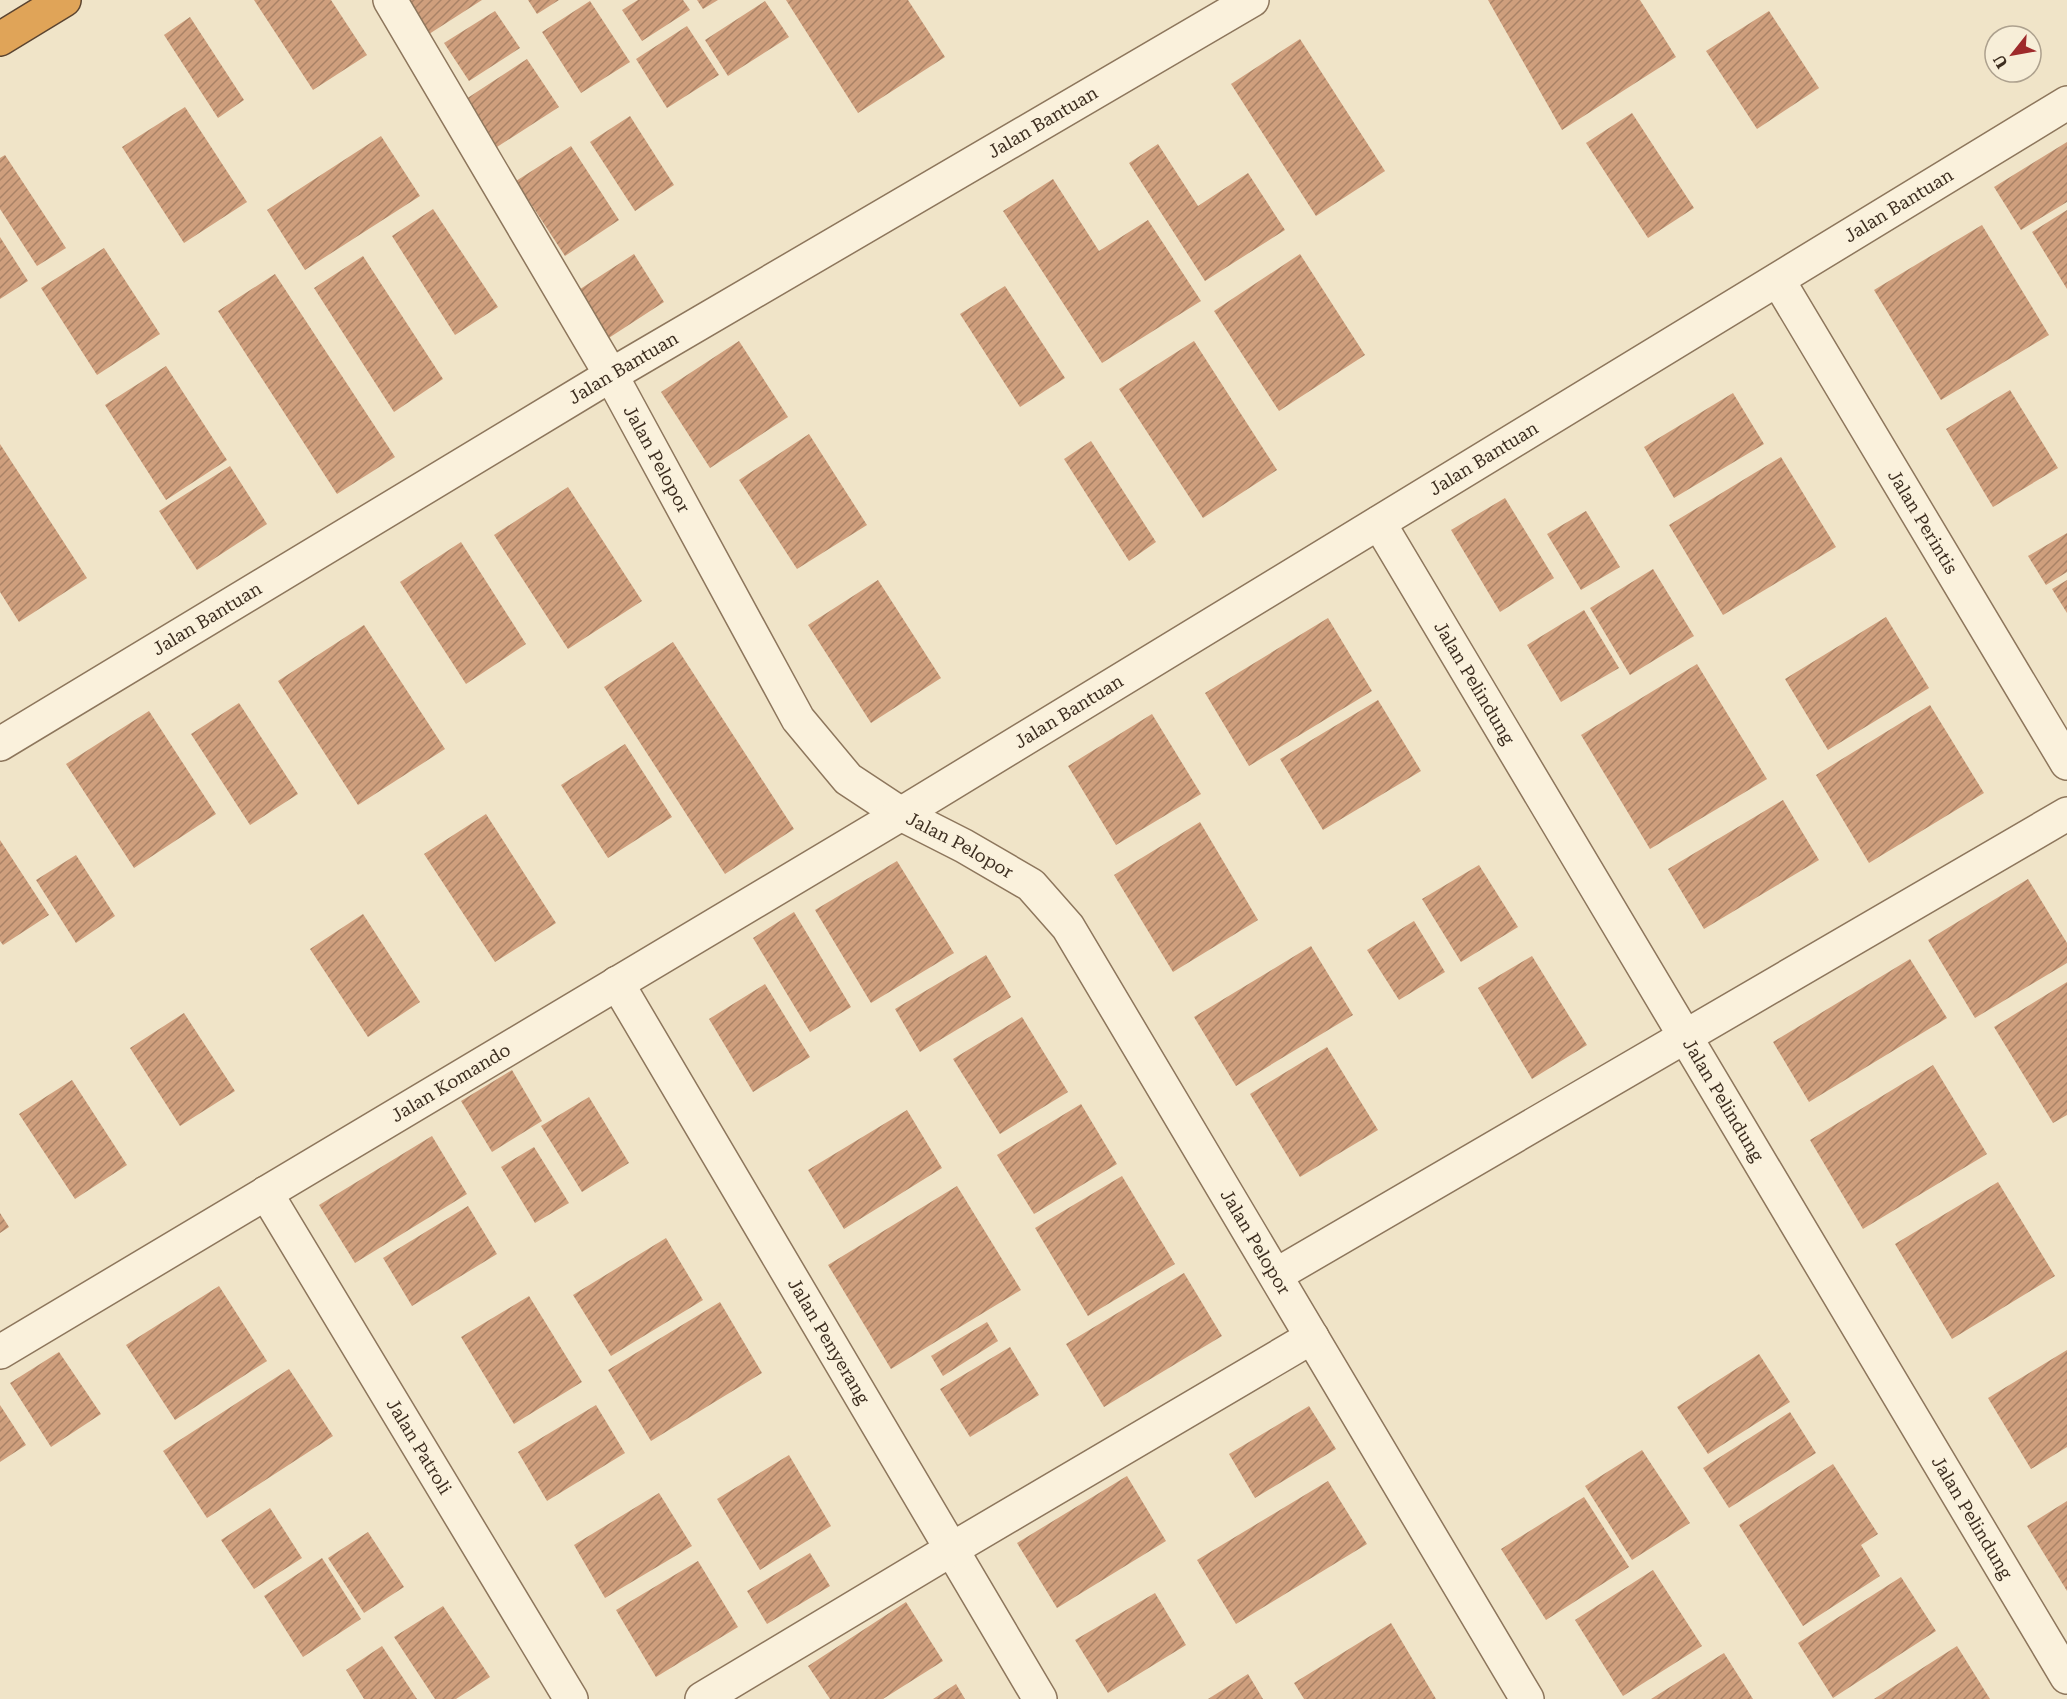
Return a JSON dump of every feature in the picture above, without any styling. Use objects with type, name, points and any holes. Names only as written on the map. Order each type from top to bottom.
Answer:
[{"type":"highway","points":[[0,39],[64,0]]},
{"type":"street","name":"Jalan Pelopor","points":[[390,0],[610,375],[798,719],[848,779],[901,813],[1032,885],[1068,927],[1527,1699]]},
{"type":"street","name":"Jalan Bantuan","points":[[0,744],[610,375],[1252,0]]},
{"type":"street","name":"Jalan Bantuan","points":[[901,813],[2067,103]]},
{"type":"street","name":"Jalan Perintis","points":[[1778,280],[2067,763]]},
{"type":"street","name":"Jalan Pelindung","points":[[1379,523],[2067,1677]]},
{"type":"street","name":"Jalan Komando","points":[[0,1352],[901,813]]},
{"type":"street","points":[[1276,1275],[2067,814]]},
{"type":"street","name":"Jalan Penyerang","points":[[617,983],[1040,1699]]},
{"type":"street","name":"Jalan Patroli","points":[[266,1193],[572,1699]]},
{"type":"street","points":[[702,1699],[1312,1337]]},
{"type":"building","points":[[254,0],[331,0],[367,55],[313,90]]},
{"type":"building","points":[[403,0],[482,0],[426,36]]},
{"type":"building","points":[[528,0],[559,0],[537,14]]},
{"type":"building","points":[[638,0],[683,0],[690,10],[642,41],[622,10]]},
{"type":"building","points":[[697,0],[718,0],[703,9]]},
{"type":"building","points":[[786,0],[908,0],[945,57],[858,113]]},
{"type":"building","points":[[1488,0],[1640,0],[1676,57],[1562,130]]},
{"type":"building","points":[[590,1],[630,62],[581,93],[542,32]]},
{"type":"building","points":[[765,1],[789,37],[728,76],[705,40]]},
{"type":"building","points":[[495,11],[520,48],[469,81],[444,43]]},
{"type":"building","points":[[1769,11],[1819,88],[1757,129],[1706,51]]},
{"type":"building","points":[[190,17],[244,100],[218,118],[164,35]]},
{"type":"building","points":[[687,26],[719,75],[667,108],[636,59]]},
{"type":"building","points":[[1300,39],[1385,171],[1316,216],[1231,84]]},
{"type":"building","points":[[527,59],[559,107],[497,147],[466,99]]},
{"type":"building","points":[[185,107],[247,202],[184,243],[122,147]]},
{"type":"building","points":[[1632,113],[1694,208],[1648,238],[1586,143]]},
{"type":"building","points":[[630,116],[674,185],[635,211],[590,142]]},
{"type":"building","points":[[381,136],[420,196],[305,270],[267,210]]},
{"type":"building","points":[[2067,142],[2067,202],[2021,230],[1994,187]]},
{"type":"building","points":[[1158,144],[1198,206],[1248,173],[1285,230],[1205,281],[1129,163]]},
{"type":"building","points":[[571,146],[619,220],[565,256],[516,181]]},
{"type":"building","points":[[5,155],[66,248],[37,266],[0,209],[0,158]]},
{"type":"building","points":[[1053,179],[1099,251],[1148,220],[1201,301],[1102,363],[1003,211]]},
{"type":"building","points":[[433,209],[498,307],[455,335],[392,236]]},
{"type":"building","points":[[2067,210],[2067,289],[2032,232]]},
{"type":"building","points":[[1982,225],[2049,335],[1941,400],[1874,290]]},
{"type":"building","points":[[0,237],[28,281],[0,299]]},
{"type":"building","points":[[104,248],[160,334],[97,375],[41,288]]},
{"type":"building","points":[[634,254],[664,302],[598,345],[568,297]]},
{"type":"building","points":[[1300,254],[1365,355],[1279,411],[1214,311]]},
{"type":"building","points":[[363,256],[443,379],[394,412],[314,288]]},
{"type":"building","points":[[275,274],[395,457],[337,494],[218,311]]},
{"type":"building","points":[[1005,286],[1065,378],[1020,407],[960,314]]},
{"type":"building","points":[[739,341],[788,417],[710,468],[661,392]]},
{"type":"building","points":[[1194,341],[1277,470],[1203,518],[1119,389]]},
{"type":"building","points":[[166,366],[227,460],[166,500],[105,405]]},
{"type":"building","points":[[2010,390],[2058,468],[1993,507],[1946,429]]},
{"type":"building","points":[[1733,393],[1764,444],[1674,498],[1644,447]]},
{"type":"building","points":[[809,434],[867,525],[797,569],[739,480]]},
{"type":"building","points":[[1091,441],[1156,542],[1129,561],[1064,459]]},
{"type":"building","points":[[0,444],[87,578],[19,622],[0,592]]},
{"type":"building","points":[[1781,457],[1836,547],[1723,615],[1669,525]]},
{"type":"building","points":[[230,466],[267,524],[197,570],[159,511]]},
{"type":"building","points":[[568,487],[642,601],[568,649],[494,535]]},
{"type":"building","points":[[1505,498],[1554,578],[1500,612],[1451,530]]},
{"type":"building","points":[[1586,511],[1620,567],[1581,590],[1547,534]]},
{"type":"building","points":[[2067,533],[2067,572],[2046,585],[2028,556]]},
{"type":"building","points":[[461,542],[526,644],[466,684],[400,582]]},
{"type":"building","points":[[1653,569],[1694,636],[1630,675],[1590,608]]},
{"type":"building","points":[[878,580],[941,678],[871,723],[808,625]]},
{"type":"building","points":[[2067,580],[2067,613],[2052,589]]},
{"type":"building","points":[[1584,610],[1619,668],[1561,702],[1527,645]]},
{"type":"building","points":[[1886,617],[1929,688],[1828,750],[1785,679]]},
{"type":"building","points":[[1328,618],[1372,691],[1249,766],[1205,693]]},
{"type":"building","points":[[364,625],[445,749],[358,805],[278,681]]},
{"type":"building","points":[[673,642],[794,829],[725,874],[604,687]]},
{"type":"building","points":[[1697,664],[1767,779],[1650,849],[1581,735]]},
{"type":"building","points":[[1378,700],[1421,771],[1323,830],[1280,759]]},
{"type":"building","points":[[239,703],[298,794],[250,825],[191,734]]},
{"type":"building","points":[[1930,705],[1984,793],[1869,863],[1816,775]]},
{"type":"building","points":[[149,711],[216,814],[134,868],[66,764]]},
{"type":"building","points":[[1152,714],[1201,794],[1116,845],[1068,766]]},
{"type":"building","points":[[625,744],[672,817],[608,858],[561,785]]},
{"type":"building","points":[[1783,800],[1819,860],[1704,929],[1668,869]]},
{"type":"building","points":[[486,814],[556,923],[495,962],[424,854]]},
{"type":"building","points":[[1200,822],[1258,920],[1173,972],[1114,875]]},
{"type":"building","points":[[0,840],[49,915],[3,945],[0,941]]},
{"type":"building","points":[[76,855],[115,916],[76,943],[36,880]]},
{"type":"building","points":[[897,861],[954,953],[871,1003],[815,910]]},
{"type":"building","points":[[1479,865],[1518,927],[1461,962],[1422,899]]},
{"type":"building","points":[[2028,879],[2067,943],[2067,963],[1975,1018],[1928,940]]},
{"type":"building","points":[[794,912],[851,1007],[810,1032],[753,938]]},
{"type":"building","points":[[363,914],[420,1002],[368,1037],[310,949]]},
{"type":"building","points":[[1414,921],[1445,972],[1399,1000],[1367,950]]},
{"type":"building","points":[[1311,946],[1353,1015],[1236,1086],[1194,1017]]},
{"type":"building","points":[[986,955],[1011,997],[920,1052],[895,1009]]},
{"type":"building","points":[[1532,956],[1587,1045],[1532,1079],[1478,988]]},
{"type":"building","points":[[1910,959],[1947,1018],[1809,1102],[1773,1042]]},
{"type":"building","points":[[2067,982],[2067,1115],[2053,1123],[1994,1027]]},
{"type":"building","points":[[765,984],[810,1057],[753,1092],[709,1019]]},
{"type":"building","points":[[184,1013],[235,1091],[180,1126],[130,1048]]},
{"type":"building","points":[[1022,1017],[1068,1092],[1000,1134],[953,1059]]},
{"type":"building","points":[[1327,1047],[1378,1130],[1300,1177],[1250,1094]]},
{"type":"building","points":[[1933,1065],[1987,1154],[1863,1229],[1810,1140]]},
{"type":"building","points":[[512,1070],[542,1121],[492,1152],[461,1101]]},
{"type":"building","points":[[72,1080],[127,1165],[75,1199],[19,1114]]},
{"type":"building","points":[[589,1097],[629,1163],[582,1192],[541,1126]]},
{"type":"building","points":[[1081,1104],[1117,1164],[1034,1214],[997,1155]]},
{"type":"building","points":[[907,1110],[942,1168],[844,1229],[808,1170]]},
{"type":"building","points":[[432,1136],[467,1194],[355,1263],[319,1205]]},
{"type":"building","points":[[534,1147],[569,1203],[535,1223],[501,1167]]},
{"type":"building","points":[[1122,1176],[1175,1264],[1088,1316],[1035,1228]]},
{"type":"building","points":[[1998,1182],[2055,1276],[1952,1339],[1895,1244]]},
{"type":"building","points":[[957,1186],[1021,1290],[891,1369],[828,1265]]},
{"type":"building","points":[[468,1206],[497,1254],[412,1306],[383,1258]]},
{"type":"building","points":[[0,1213],[9,1227],[0,1233]]},
{"type":"building","points":[[666,1238],[703,1300],[611,1356],[573,1295]]},
{"type":"building","points":[[1184,1273],[1222,1336],[1104,1407],[1066,1344]]},
{"type":"building","points":[[219,1286],[267,1361],[175,1420],[126,1345]]},
{"type":"building","points":[[529,1296],[582,1382],[514,1424],[461,1337]]},
{"type":"building","points":[[720,1302],[762,1373],[651,1441],[608,1370]]},
{"type":"building","points":[[987,1322],[998,1341],[943,1376],[931,1356]]},
{"type":"building","points":[[1010,1347],[1039,1395],[970,1437],[940,1389]]},
{"type":"building","points":[[2067,1350],[2067,1447],[2031,1469],[1988,1398]]},
{"type":"building","points":[[59,1352],[101,1414],[51,1447],[10,1383]]},
{"type":"building","points":[[1759,1354],[1790,1402],[1708,1454],[1677,1407]]},
{"type":"building","points":[[289,1369],[333,1436],[207,1518],[163,1451]]},
{"type":"building","points":[[0,1405],[26,1445],[0,1462]]},
{"type":"building","points":[[596,1405],[625,1453],[547,1501],[518,1452]]},
{"type":"building","points":[[1309,1406],[1336,1449],[1255,1498],[1229,1454]]},
{"type":"building","points":[[1790,1412],[1816,1453],[1729,1508],[1703,1468]]},
{"type":"building","points":[[1642,1450],[1690,1523],[1632,1560],[1585,1486]]},
{"type":"building","points":[[789,1455],[831,1526],[760,1570],[717,1499]]},
{"type":"building","points":[[1833,1464],[1878,1534],[1861,1545],[1880,1576],[1803,1626],[1739,1525]]},
{"type":"building","points":[[1127,1476],[1166,1541],[1057,1608],[1017,1543]]},
{"type":"building","points":[[1328,1481],[1367,1544],[1236,1624],[1197,1560]]},
{"type":"building","points":[[659,1493],[692,1546],[605,1598],[574,1545]]},
{"type":"building","points":[[1584,1497],[1629,1567],[1546,1620],[1501,1549]]},
{"type":"building","points":[[2067,1501],[2067,1591],[2027,1526]]},
{"type":"building","points":[[270,1508],[302,1558],[254,1589],[221,1540]]},
{"type":"building","points":[[368,1532],[404,1587],[364,1613],[328,1558]]},
{"type":"building","points":[[810,1553],[830,1586],[767,1624],[747,1591]]},
{"type":"building","points":[[322,1558],[361,1619],[303,1657],[264,1596]]},
{"type":"building","points":[[698,1561],[738,1627],[656,1677],[616,1610]]},
{"type":"building","points":[[1653,1570],[1702,1646],[1623,1696],[1575,1620]]},
{"type":"building","points":[[1901,1577],[1936,1631],[1833,1698],[1798,1643]]},
{"type":"building","points":[[1155,1593],[1186,1645],[1108,1693],[1075,1640]]},
{"type":"building","points":[[906,1602],[943,1661],[883,1699],[830,1699],[808,1666]]},
{"type":"building","points":[[443,1606],[490,1677],[456,1699],[435,1699],[394,1637]]},
{"type":"building","points":[[1391,1623],[1436,1699],[1304,1699],[1294,1683]]},
{"type":"building","points":[[382,1646],[417,1699],[364,1699],[346,1670]]},
{"type":"building","points":[[1957,1646],[1990,1699],[1874,1699]]},
{"type":"building","points":[[1724,1653],[1753,1699],[1651,1699]]},
{"type":"building","points":[[1248,1674],[1263,1699],[1208,1699]]},
{"type":"building","points":[[956,1684],[965,1699],[933,1699]]}]
